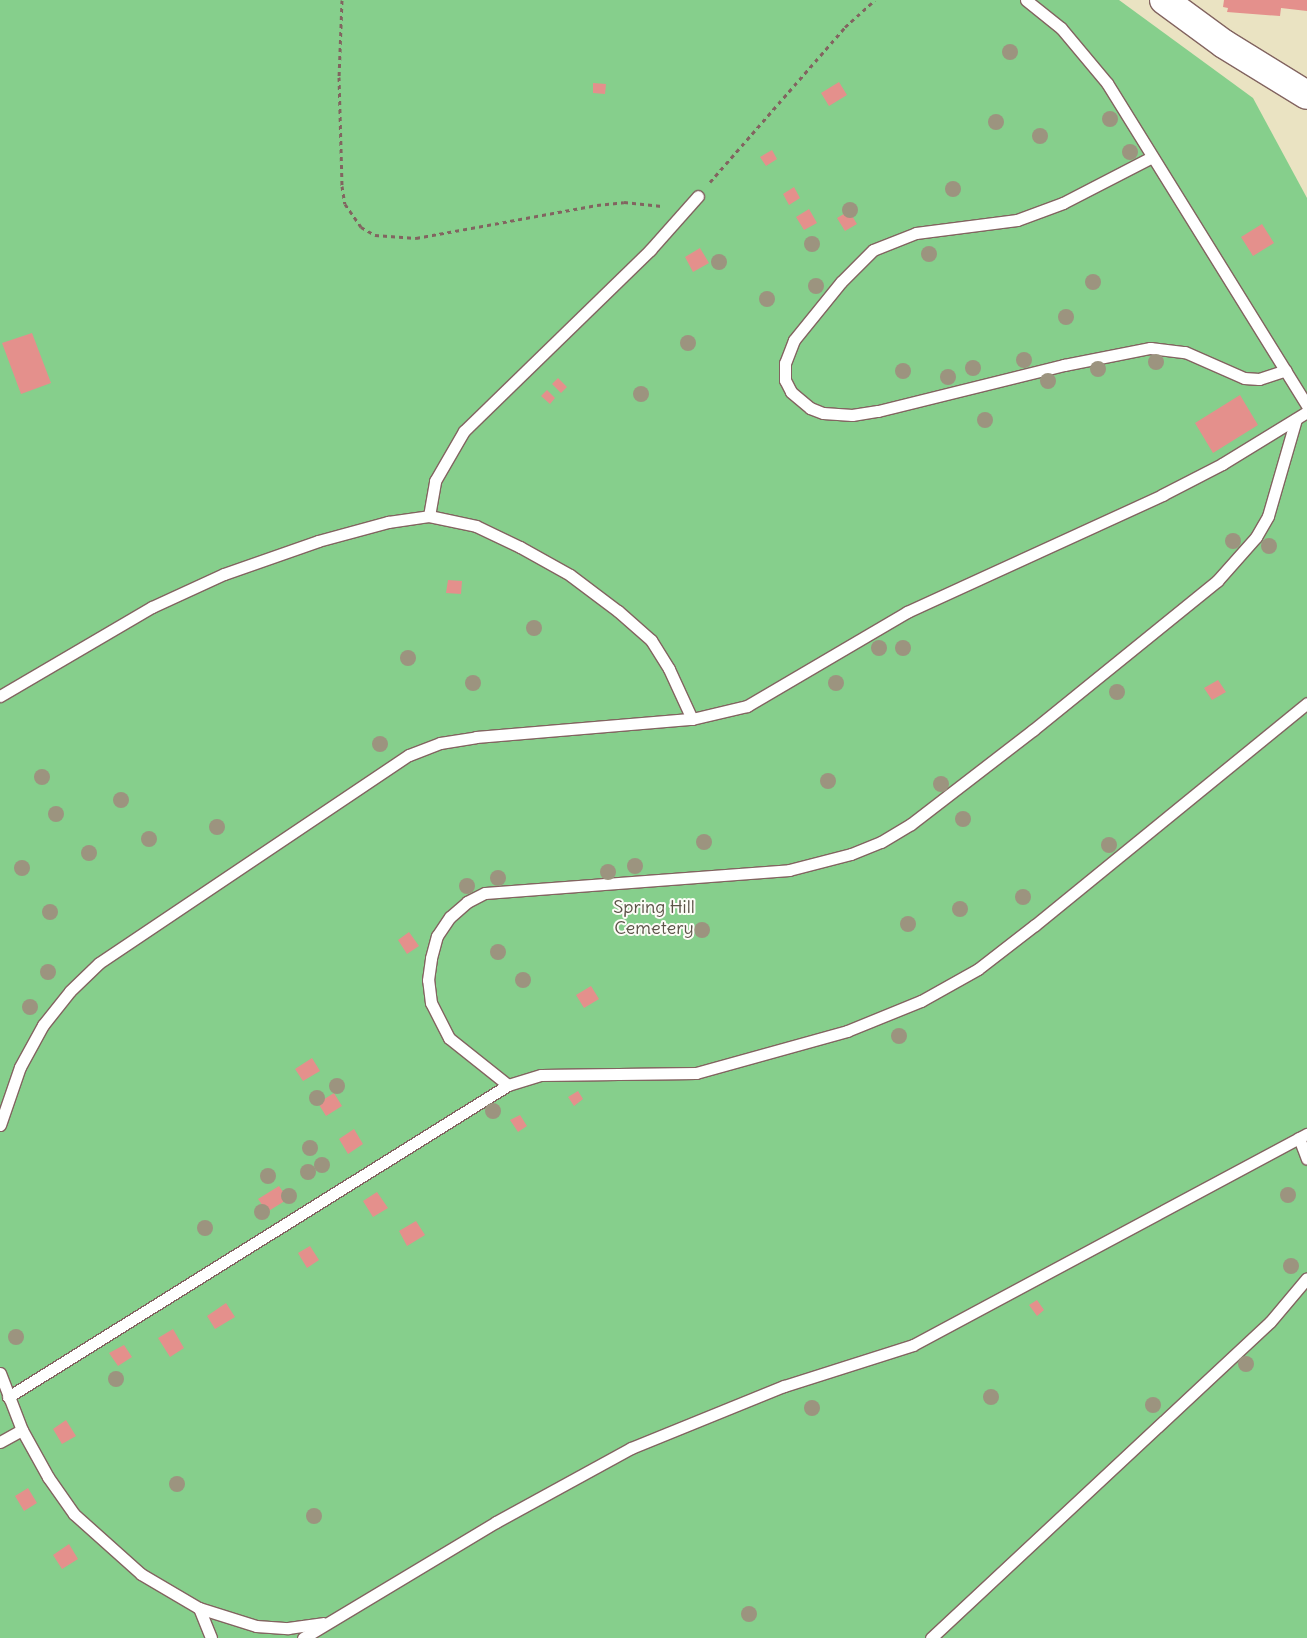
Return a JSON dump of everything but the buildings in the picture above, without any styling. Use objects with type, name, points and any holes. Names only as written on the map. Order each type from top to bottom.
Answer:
[{"type":"main road","points":[[1164,0],[1224,44],[1307,95]]},
{"type":"lane","points":[[1026,0],[1084,52],[1108,83],[1307,406]]},
{"type":"lane","points":[[1152,157],[1064,203],[1017,220],[916,232],[874,250],[841,282],[794,340],[784,363],[785,380],[791,392],[810,408],[823,413],[852,415],[1064,365],[1150,348],[1185,352],[1244,378],[1258,379],[1286,370]]},
{"type":"lane","points":[[429,516],[435,481],[464,431],[650,250],[698,196]]},
{"type":"lane","points":[[0,1125],[20,1067],[43,1025],[70,991],[99,963],[409,755],[440,743],[476,737],[692,719],[747,706],[907,612],[1162,495],[1222,464],[1307,412]]},
{"type":"lane","points":[[508,1085],[449,1038],[431,1003],[428,980],[438,936],[450,917],[467,902],[485,893],[507,890],[789,870],[851,854],[881,842],[911,824],[1034,730],[1217,581],[1256,537],[1268,516],[1296,419]]},
{"type":"lane","points":[[0,696],[152,607],[224,574],[318,541],[388,522],[429,516],[476,526],[520,547],[570,575],[618,611],[651,640],[669,669],[692,719]]},
{"type":"lane","points":[[8,1397],[508,1085],[541,1075],[696,1074],[847,1031],[921,1001],[978,969],[1035,925],[1307,703]]},
{"type":"lane","points":[[303,1638],[324,1622],[365,1603],[496,1522],[630,1448],[776,1389],[913,1345],[1303,1136],[1307,1159]]},
{"type":"lane","points":[[932,1638],[1270,1322],[1307,1278]]},
{"type":"lane","points":[[0,1373],[22,1430],[48,1477],[74,1514],[141,1574],[198,1608],[256,1626],[288,1628],[324,1622]]},
{"type":"lane","points":[[0,1442],[22,1430]]},
{"type":"lane","points":[[198,1608],[211,1638]]},
{"type":"path","points":[[342,0],[339,77],[342,186],[346,204],[361,227],[375,235],[416,238],[597,205],[624,202],[670,208]]},
{"type":"path","points":[[698,196],[845,27],[875,0]]},
{"type":"green space","name":"Spring Hill Cemetery","points":[[0,0],[1119,0],[1253,98],[1307,198],[1307,1638],[0,1638]]}]
